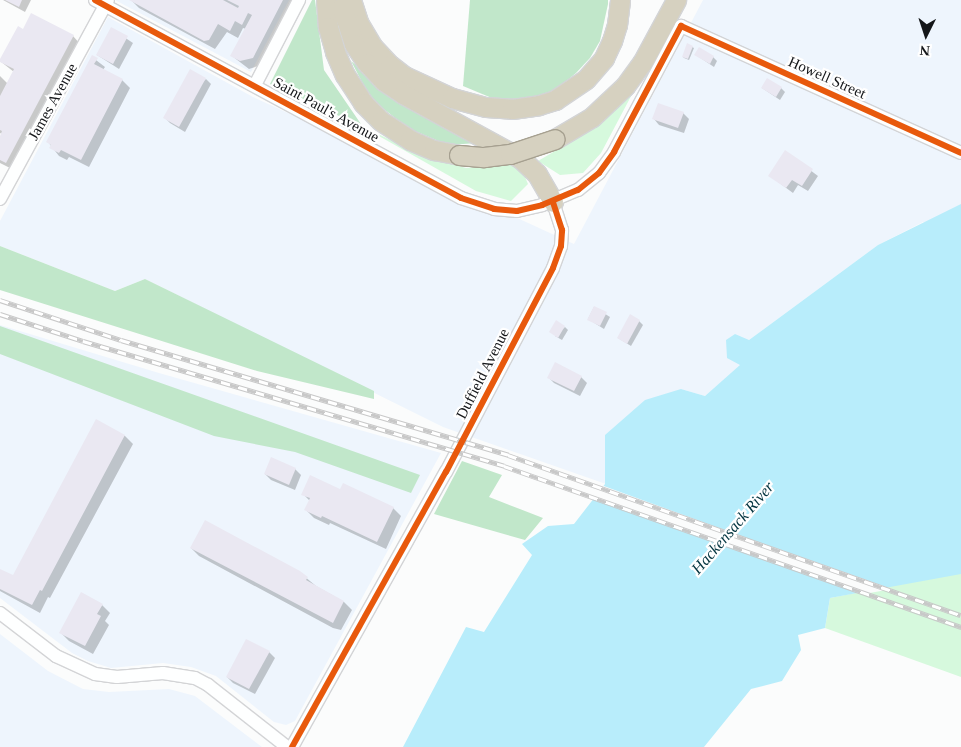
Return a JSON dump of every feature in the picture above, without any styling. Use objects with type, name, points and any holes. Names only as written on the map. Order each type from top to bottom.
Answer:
[{"type":"highway","points":[[326,0],[328,27],[335,52],[345,75],[363,103],[382,121],[410,140],[434,150],[484,157],[510,154],[555,140],[592,117],[625,86],[642,63],[676,0]]},
{"type":"highway","points":[[341,0],[345,23],[354,44],[367,63],[384,81],[403,94],[520,158],[537,174],[553,202]]},
{"type":"highway","points":[[351,0],[359,24],[368,39],[377,52],[397,70],[419,84],[452,98],[486,106],[512,109],[539,105],[555,100],[586,79],[604,58],[612,41],[618,25],[620,0]]},
{"type":"street","points":[[255,85],[299,0]]},
{"type":"street","name":"Saint Paul's Avenue","points":[[103,2],[469,202],[494,209],[517,211],[553,202]]},
{"type":"street","name":"James Avenue","points":[[0,199],[103,2]]},
{"type":"street","name":"Howell Street","points":[[553,202],[578,190],[604,167],[681,26],[961,153]]},
{"type":"street","name":"Duffield Avenue","points":[[292,747],[446,472],[553,268],[562,238],[561,223],[553,202]]},
{"type":"street","points":[[0,613],[56,656],[95,674],[117,678],[163,673],[195,678],[287,747]]},
{"type":"shaded area","points":[[115,0],[289,0],[251,72]]},
{"type":"shaded area","points":[[703,0],[961,0],[961,205],[928,223],[923,222],[878,245],[749,340],[741,365],[705,396],[681,389],[606,484],[443,427],[145,279],[115,291],[0,246],[0,221],[108,17],[253,97],[574,244]]},
{"type":"shaded area","points":[[0,325],[159,373],[441,453],[295,721],[286,725],[274,722],[216,676],[191,667],[163,663],[111,668],[88,661],[72,653],[0,598]]},
{"type":"shaded area","points":[[0,634],[48,671],[83,689],[109,692],[169,689],[195,696],[262,747],[0,747]]},
{"type":"green space","points":[[312,0],[315,0],[324,70],[363,127],[270,84]]},
{"type":"green space","points":[[470,0],[608,0],[608,4],[600,41],[590,58],[576,73],[559,87],[539,98],[499,101],[463,86]]},
{"type":"green space","points":[[351,61],[392,96],[478,143],[448,145],[408,128],[371,99]]},
{"type":"green space","points":[[647,66],[601,153],[583,173],[560,175],[538,161],[572,141],[610,112]]},
{"type":"green space","points":[[363,127],[427,157],[466,168],[519,163],[528,184],[511,201],[476,191]]},
{"type":"green space","points":[[0,246],[115,291],[145,279],[374,391],[374,399],[257,371],[0,290]]},
{"type":"green space","points":[[0,326],[420,475],[411,493],[295,452],[214,436],[0,354]]},
{"type":"green space","points":[[462,461],[502,475],[489,497],[543,518],[525,540],[434,514]]},
{"type":"green space","points":[[961,572],[961,677],[825,628],[830,598]]},
{"type":"water","name":"Hackensack River","points":[[961,204],[961,574],[830,598],[825,628],[798,635],[801,650],[782,681],[751,689],[704,747],[403,747],[466,627],[484,632],[532,555],[522,544],[548,526],[574,524],[605,484],[605,435],[645,400],[681,389],[705,396],[740,365],[727,358],[726,340],[735,334],[749,340],[878,245]]},
{"type":"pier","points":[[601,485],[892,589],[864,594],[592,497]]},
{"type":"building","points":[[5,0],[22,0],[19,7]]},
{"type":"building","points":[[129,0],[223,0],[238,8],[239,6],[227,0],[283,0],[253,58],[240,61],[230,56],[252,15],[248,13],[242,25],[235,21],[230,31],[218,24],[209,40],[204,41]]},
{"type":"building","points":[[31,13],[74,35],[6,163],[0,160],[0,136],[2,131],[0,130],[0,96],[14,69],[0,62],[0,59],[18,26],[23,29]]},
{"type":"building","points":[[111,27],[128,36],[113,64],[96,55]]},
{"type":"building","points":[[687,43],[693,46],[688,59],[682,57]]},
{"type":"building","points":[[699,47],[714,56],[710,64],[694,55]]},
{"type":"building","points":[[92,55],[98,58],[94,64],[123,79],[81,160],[61,150],[59,153],[49,148],[51,145],[46,142]]},
{"type":"building","points":[[190,69],[206,78],[179,127],[163,118]]},
{"type":"building","points":[[767,78],[782,87],[776,97],[761,88]]},
{"type":"building","points":[[658,103],[684,112],[678,128],[652,119]]},
{"type":"building","points":[[785,150],[813,169],[802,186],[792,180],[786,188],[768,176]]},
{"type":"building","points":[[594,306],[607,312],[600,326],[587,320]]},
{"type":"building","points":[[630,314],[640,320],[627,344],[617,338]]},
{"type":"building","points":[[556,320],[565,326],[558,338],[549,332]]},
{"type":"building","points":[[555,362],[582,376],[574,391],[547,378]]},
{"type":"building","points":[[96,419],[125,435],[42,591],[40,590],[32,605],[0,589],[0,569],[13,575]]},
{"type":"building","points":[[271,457],[296,468],[289,485],[264,474]]},
{"type":"building","points":[[310,475],[340,489],[343,483],[394,507],[377,542],[322,516],[321,518],[304,510],[310,498],[301,495]]},
{"type":"building","points":[[205,520],[300,571],[308,577],[306,580],[344,601],[333,623],[190,548]]},
{"type":"building","points":[[81,592],[103,604],[97,614],[101,616],[85,646],[59,633]]},
{"type":"building","points":[[246,639],[270,651],[249,689],[226,677]]},
{"type":"railway","points":[[0,300],[121,340],[508,455],[961,615]]},
{"type":"railway","points":[[0,314],[83,341],[504,466],[961,627]]},
{"type":"cycle path","points":[[95,0],[461,198],[494,209],[517,211],[542,205],[578,190],[599,173],[614,152],[681,26],[961,153]]},
{"type":"cycle path","points":[[292,747],[446,472],[553,268],[561,246],[562,230],[553,202]]}]
